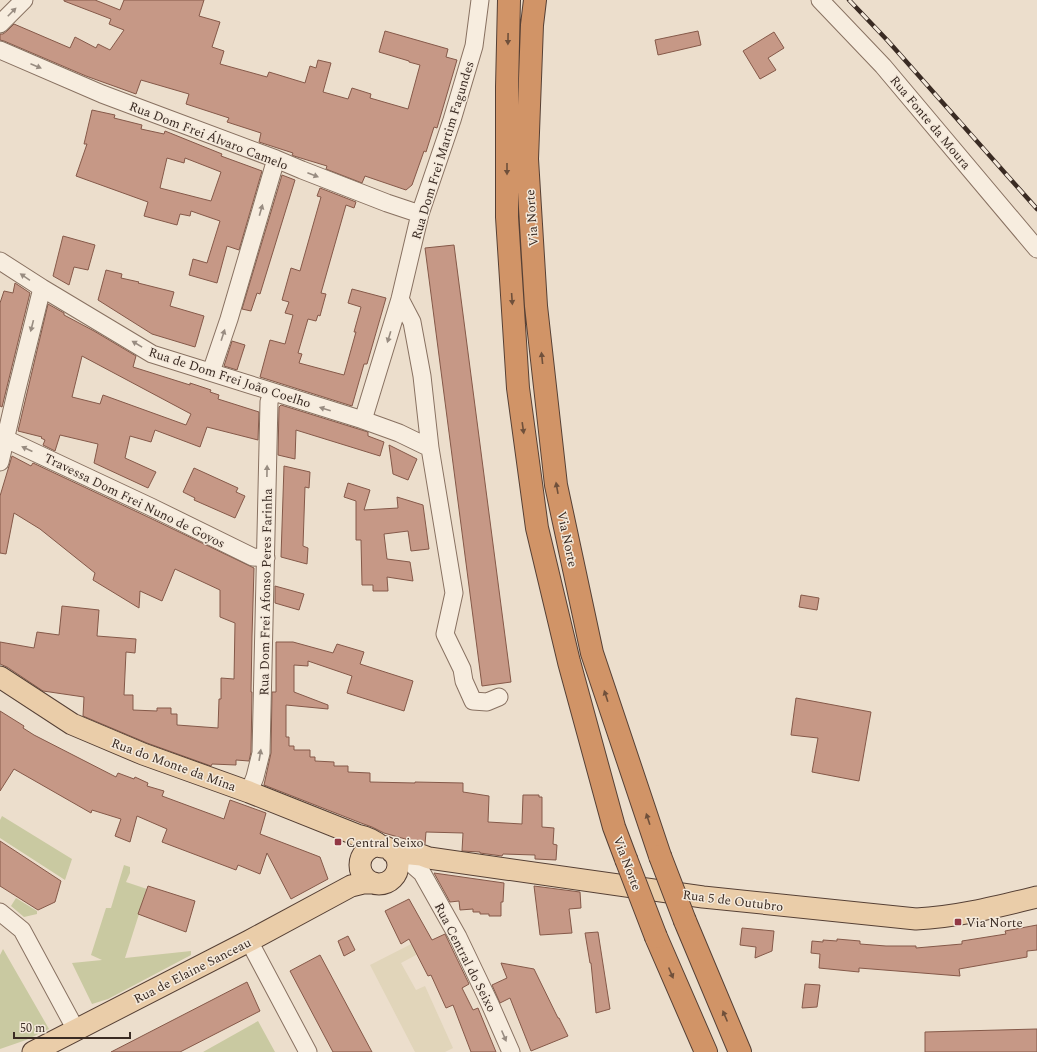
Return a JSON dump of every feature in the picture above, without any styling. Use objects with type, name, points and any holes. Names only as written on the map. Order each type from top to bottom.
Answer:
[{"type":"highway","name":"Via Norte","points":[[509,0],[507,217],[519,396],[539,536],[568,662],[614,827],[656,937],[706,1052]]},
{"type":"highway","name":"Via Norte","points":[[534,0],[527,159],[536,306],[556,485],[592,653],[660,856],[685,921],[740,1052]]},
{"type":"main road","name":"Rua do Monte da Mina","points":[[0,678],[72,724],[143,754],[368,837],[403,858]]},
{"type":"main road","points":[[351,886],[357,876],[361,862],[365,853],[369,849],[376,847],[403,858],[395,875],[386,883],[380,884],[369,881],[364,877],[361,871],[361,862],[359,843],[357,834]]},
{"type":"main road","name":"Rua 5 de Outubro","points":[[403,858],[703,897],[916,919],[938,918],[962,914],[1037,897]]},
{"type":"main road","name":"Rua de Elaine Sanceau","points":[[33,1052],[250,941],[351,886],[363,883],[374,883]]},
{"type":"street","points":[[0,24],[24,0]]},
{"type":"street","name":"Rua Dom Frei Martim Fagundes","points":[[363,420],[400,300],[420,214],[452,120],[474,46],[480,0]]},
{"type":"street","name":"Rua Fonte da Moura","points":[[820,0],[883,66],[1037,249]]},
{"type":"street","name":"Rua Dom Frei Álvaro Camelo","points":[[0,50],[102,94],[158,116],[276,159],[386,203],[420,214]]},
{"type":"street","points":[[211,372],[229,319],[276,159]]},
{"type":"street","name":"Rua de Dom Frei João Coelho","points":[[0,261],[152,354],[363,420]]},
{"type":"street","points":[[0,462],[42,288]]},
{"type":"street","points":[[400,300],[412,322],[422,376],[430,448],[454,593],[445,634],[462,669],[464,681],[473,702],[487,702],[499,697]]},
{"type":"street","name":"Rua Dom Frei Afonso Peres Farinha","points":[[249,792],[255,777],[261,753],[269,402],[272,392]]},
{"type":"street","points":[[363,420],[399,433],[430,448]]},
{"type":"street","name":"Travessa Dom Frei Nuno de Goyos","points":[[6,439],[253,557],[266,558]]},
{"type":"street","name":"Rua Central do Seixo","points":[[403,858],[422,873],[458,937],[511,1052]]},
{"type":"street","points":[[0,912],[22,930],[76,1030]]},
{"type":"street","points":[[250,941],[308,1052]]},
{"type":"shaded area","points":[[423,938],[431,947],[401,963],[416,990],[425,986],[453,1048],[445,1052],[415,1052],[370,965]]},
{"type":"green space","points":[[2,816],[72,859],[65,880],[0,838],[0,820]]},
{"type":"green space","points":[[124,865],[130,867],[130,873],[126,882],[147,889],[125,958],[191,951],[191,955],[108,999],[92,1004],[72,963],[102,960],[91,955],[106,908],[111,908]]},
{"type":"green space","points":[[16,898],[37,911],[37,914],[24,917],[11,906]]},
{"type":"green space","points":[[3,949],[49,1029],[26,1040],[0,1049],[0,955]]},
{"type":"green space","points":[[258,1021],[275,1052],[203,1052]]},
{"type":"building","points":[[64,0],[95,0],[120,10],[124,0],[204,0],[199,16],[220,22],[212,47],[224,51],[220,64],[267,77],[269,72],[305,83],[310,66],[316,68],[318,60],[331,63],[323,92],[348,99],[352,88],[371,94],[370,98],[408,109],[420,65],[379,52],[385,31],[448,49],[446,57],[457,60],[437,128],[434,127],[426,152],[424,151],[412,185],[406,190],[365,176],[362,183],[326,169],[327,166],[294,156],[292,155],[293,153],[259,142],[261,133],[227,122],[229,118],[186,104],[189,94],[141,80],[136,94],[86,76],[0,40],[0,34],[3,34],[14,24],[70,48],[75,37],[96,48],[98,44],[110,50],[124,30],[109,24],[111,19]]},
{"type":"building","points":[[698,31],[701,45],[658,55],[655,40]]},
{"type":"building","points":[[774,32],[784,48],[768,58],[776,70],[760,79],[743,51]]},
{"type":"building","points":[[92,110],[115,115],[114,118],[142,125],[141,129],[164,134],[165,131],[222,154],[221,156],[262,171],[239,250],[227,246],[217,283],[189,275],[193,259],[207,263],[220,221],[191,211],[190,216],[180,214],[177,225],[144,216],[148,202],[76,176],[87,144],[84,144]],"holes":[[[167,158],[184,163],[185,158],[221,172],[211,201],[160,188]]]},
{"type":"building","points":[[282,175],[295,180],[260,294],[257,293],[251,311],[242,309]]},
{"type":"building","points":[[320,188],[356,202],[354,208],[346,205],[321,293],[326,294],[320,316],[318,315],[316,321],[308,319],[298,353],[302,354],[299,363],[344,375],[356,332],[354,332],[361,307],[348,303],[352,289],[386,298],[367,364],[364,364],[352,406],[260,377],[270,340],[285,344],[293,315],[285,313],[289,302],[282,300],[291,268],[300,271],[321,197],[317,196]]},
{"type":"building","points":[[63,236],[95,245],[88,270],[74,267],[69,285],[53,276]]},
{"type":"building","points":[[454,245],[511,682],[482,686],[425,248]]},
{"type":"building","points":[[106,270],[122,274],[121,278],[174,292],[170,306],[204,316],[195,347],[152,334],[98,300]]},
{"type":"building","points":[[15,283],[30,293],[2,407],[0,406],[0,303],[4,291],[13,293]]},
{"type":"building","points":[[48,304],[64,313],[64,315],[136,356],[133,367],[211,390],[210,392],[219,395],[218,399],[259,412],[258,440],[207,427],[200,447],[155,430],[151,442],[130,436],[125,458],[156,472],[148,488],[94,463],[98,444],[60,435],[55,451],[43,445],[45,440],[41,438],[42,437],[18,431]],"holes":[[[82,356],[191,414],[186,425],[103,395],[100,404],[72,397]]]},
{"type":"building","points":[[232,341],[245,345],[237,370],[224,366]]},
{"type":"building","points":[[281,405],[368,432],[368,436],[384,442],[380,456],[296,430],[295,459],[278,455],[279,407]]},
{"type":"building","points":[[389,445],[417,459],[408,480],[393,474]]},
{"type":"building","points":[[12,456],[31,466],[33,463],[254,568],[251,752],[249,761],[236,760],[236,765],[212,764],[211,766],[147,743],[83,716],[84,697],[43,691],[0,664],[0,642],[34,648],[37,632],[59,635],[62,606],[99,610],[97,636],[136,639],[135,653],[126,652],[124,695],[133,695],[133,710],[157,711],[157,708],[171,708],[171,714],[177,714],[177,725],[218,728],[219,699],[221,699],[221,678],[234,679],[235,623],[220,617],[220,590],[175,569],[162,601],[140,591],[139,608],[93,580],[95,573],[40,529],[14,513],[6,554],[0,553],[0,496]]},
{"type":"building","points":[[284,466],[310,472],[309,488],[305,487],[303,546],[308,548],[307,564],[281,557]]},
{"type":"building","points":[[194,468],[238,488],[236,492],[245,496],[235,518],[194,500],[195,498],[183,492]]},
{"type":"building","points":[[348,483],[370,490],[364,510],[398,508],[397,497],[423,505],[429,549],[411,551],[408,531],[384,534],[387,559],[410,562],[413,581],[387,577],[388,591],[373,591],[373,585],[362,585],[361,540],[356,540],[356,501],[344,497]]},
{"type":"building","points":[[275,586],[304,594],[299,610],[275,603]]},
{"type":"building","points":[[801,595],[819,598],[817,610],[799,607]]},
{"type":"building","points":[[276,642],[293,642],[333,653],[337,644],[364,652],[360,664],[413,681],[404,711],[347,693],[352,676],[308,661],[308,666],[294,665],[294,692],[328,705],[328,709],[286,705],[286,737],[289,737],[289,746],[294,746],[294,750],[310,750],[310,757],[315,757],[315,761],[334,762],[334,766],[348,766],[348,772],[370,773],[370,782],[463,783],[463,792],[489,796],[488,822],[522,824],[523,795],[539,795],[539,797],[542,797],[542,827],[554,828],[553,844],[557,845],[556,860],[535,859],[535,855],[503,854],[502,856],[480,852],[462,851],[463,833],[426,832],[425,844],[416,842],[384,833],[264,785],[271,753],[272,692],[276,692]]},
{"type":"building","points":[[796,698],[871,712],[859,781],[812,772],[818,738],[791,735]]},
{"type":"building","points":[[0,711],[24,726],[23,728],[34,735],[116,777],[118,773],[134,779],[135,777],[148,783],[147,786],[164,791],[162,796],[224,819],[230,800],[266,813],[260,834],[320,857],[328,879],[291,899],[267,853],[260,874],[238,865],[236,870],[162,842],[167,829],[137,816],[130,842],[115,836],[121,819],[92,810],[91,813],[14,769],[0,791]]},
{"type":"building","points":[[0,841],[61,881],[55,902],[38,910],[0,886]]},
{"type":"building","points":[[434,873],[504,883],[503,902],[501,902],[501,916],[480,914],[480,912],[473,912],[473,909],[460,910],[459,901],[450,902]]},
{"type":"building","points":[[148,886],[195,901],[186,932],[138,914]]},
{"type":"building","points":[[534,886],[580,892],[581,908],[569,909],[572,933],[540,935]]},
{"type":"building","points":[[409,899],[432,940],[445,934],[469,984],[462,988],[473,1010],[478,1008],[496,1052],[471,1052],[453,1005],[446,1008],[431,975],[428,976],[409,939],[401,944],[385,911]]},
{"type":"building","points":[[1037,925],[1037,950],[1027,951],[1027,957],[959,969],[960,976],[859,968],[859,972],[819,968],[820,954],[811,953],[812,941],[837,941],[837,939],[860,941],[860,944],[916,946],[916,948],[962,944],[962,941],[1006,934],[1005,931]]},
{"type":"building","points":[[742,928],[774,931],[772,951],[755,958],[756,947],[740,945]]},
{"type":"building","points":[[598,932],[610,1009],[596,1013],[591,963],[585,933]]},
{"type":"building","points":[[348,936],[355,950],[344,956],[338,941]]},
{"type":"building","points":[[320,955],[372,1052],[333,1052],[290,971]]},
{"type":"building","points":[[501,963],[534,969],[568,1036],[531,1051],[510,998],[500,1003],[492,985],[507,978]]},
{"type":"building","points":[[247,982],[260,1011],[180,1052],[111,1052]]},
{"type":"building","points":[[805,984],[820,985],[817,1007],[802,1008]]},
{"type":"building","points":[[1037,1029],[1037,1052],[925,1052],[925,1032]]},
{"type":"railway","points":[[849,0],[888,41],[1037,209]]},
{"type":"place","name":"Central Seixo","points":[[338,842]]},
{"type":"place","name":"Via Norte","points":[[958,922]]}]
